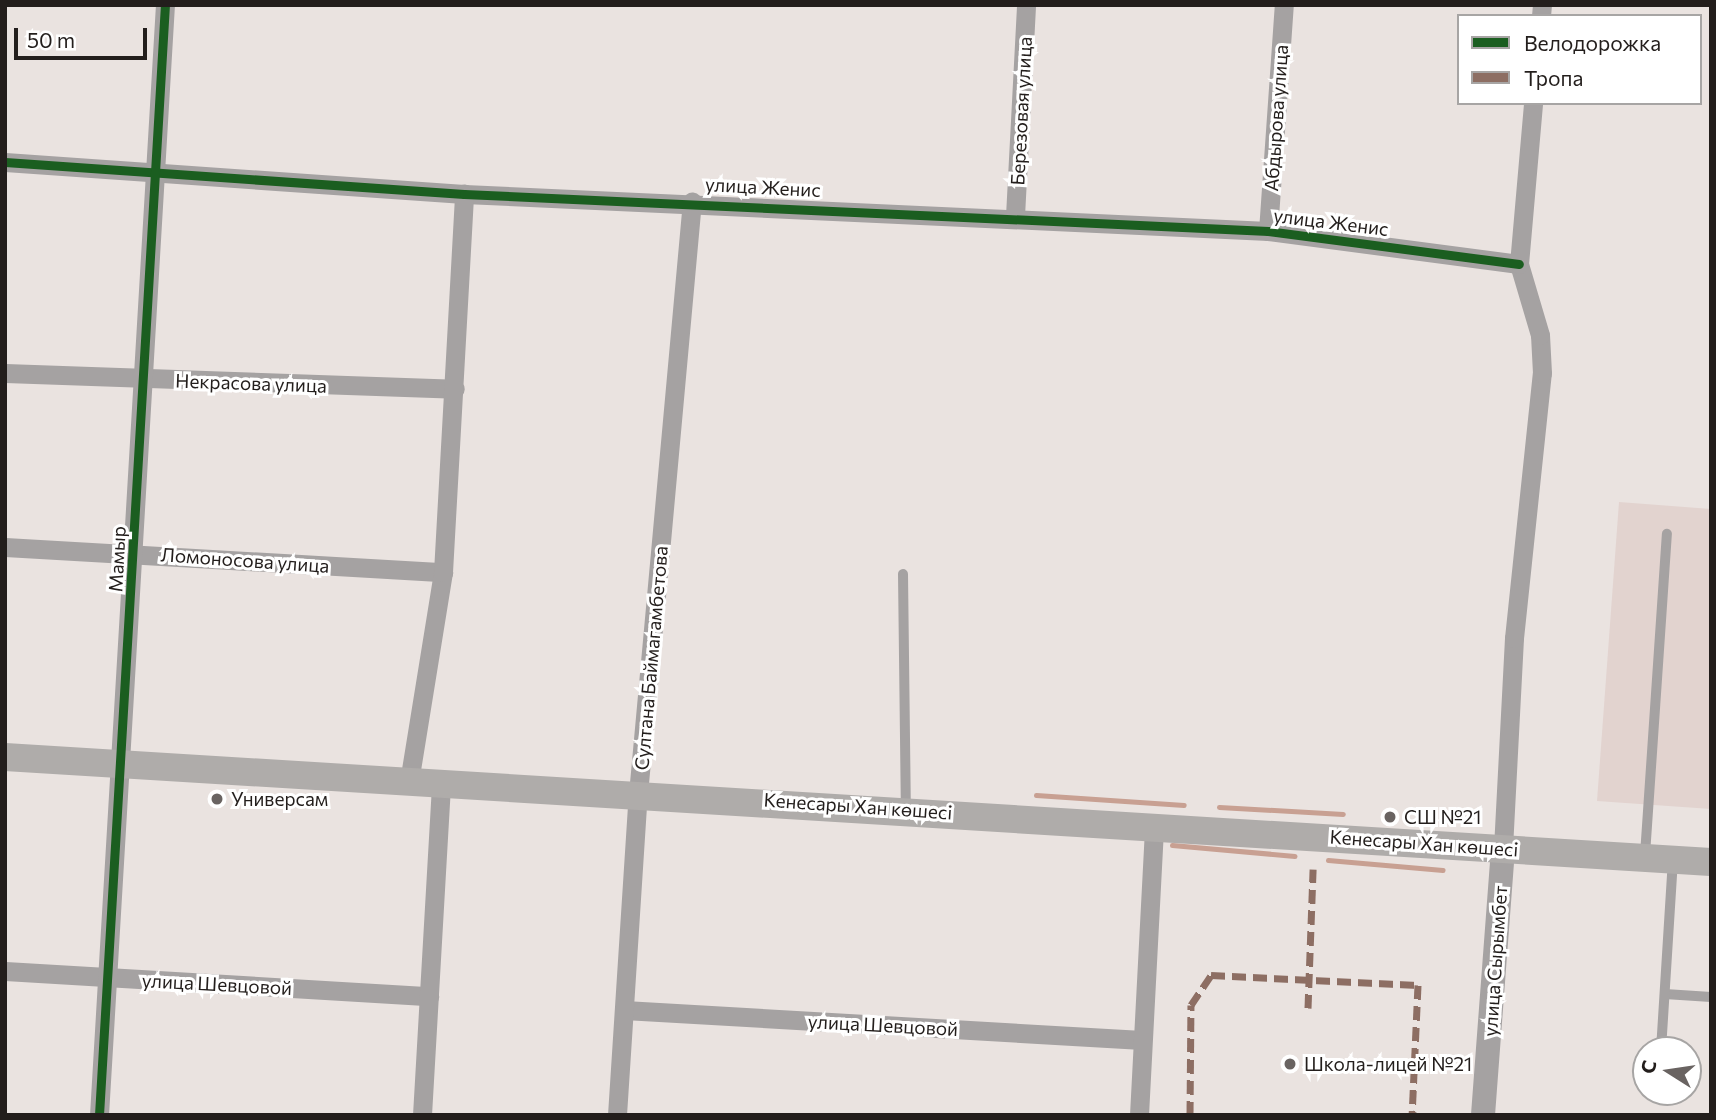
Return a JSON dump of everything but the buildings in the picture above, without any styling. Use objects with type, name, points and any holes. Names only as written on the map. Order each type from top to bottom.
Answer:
[{"type":"main road","name":"Кенесары Хан көшесі","points":[[5,757],[906,809],[1711,862]]},
{"type":"street","name":"Мамыр","points":[[99,1115],[124,763],[136,553],[142,380],[165,5]]},
{"type":"street","name":"Березовая улица","points":[[1015,216],[1027,5]]},
{"type":"street","name":"Абдырова улица","points":[[1268,231],[1284,5]]},
{"type":"street","points":[[1503,848],[1514,638],[1542,373],[1540,335],[1518,264],[1533,105]]},
{"type":"street","name":"улица Женис","points":[[5,162],[156,170],[464,194],[692,201],[1268,231],[1518,264]]},
{"type":"street","points":[[409,782],[443,572],[464,194]]},
{"type":"street","name":"Султана Баймагамбетова","points":[[617,1115],[638,794],[692,201]]},
{"type":"street","name":"Некрасова улица","points":[[5,373],[142,380],[455,389]]},
{"type":"street","name":"Ломоносова улица","points":[[5,547],[443,572]]},
{"type":"street","points":[[422,1115],[442,784]]},
{"type":"street","points":[[1139,1115],[1154,825]]},
{"type":"street","name":"улица Сырымбет","points":[[1483,1115],[1503,848]]},
{"type":"street","name":"улица Шевцовой","points":[[5,971],[429,996]]},
{"type":"street","name":"улица Шевцовой","points":[[624,1010],[1142,1040]]},
{"type":"lane","points":[[1644,859],[1667,534]]},
{"type":"lane","points":[[903,574],[906,809]]},
{"type":"lane","points":[[1662,1036],[1674,860]]},
{"type":"lane","points":[[1665,994],[1711,997]]},
{"type":"shaded area","points":[[1619,502],[1711,509],[1711,809],[1597,801]]},
{"type":"waterway","points":[[1036,795],[1184,805]]},
{"type":"waterway","points":[[1219,807],[1343,814]]},
{"type":"waterway","points":[[1172,845],[1295,856]]},
{"type":"waterway","points":[[1328,860],[1443,870]]},
{"type":"marked path","points":[[1308,1008],[1313,869]]},
{"type":"marked path","points":[[1190,1115],[1191,1005],[1211,975],[1418,985],[1412,1115]]},
{"type":"cycle path","points":[[99,1115],[165,5]]},
{"type":"cycle path","points":[[5,162],[464,194],[1268,231],[1519,264]]},
{"type":"place","name":"Универсам","points":[[217,799]]},
{"type":"place","name":"СШ №21","points":[[1390,817]]},
{"type":"place","name":"Школа-лицей №21","points":[[1290,1064]]}]
